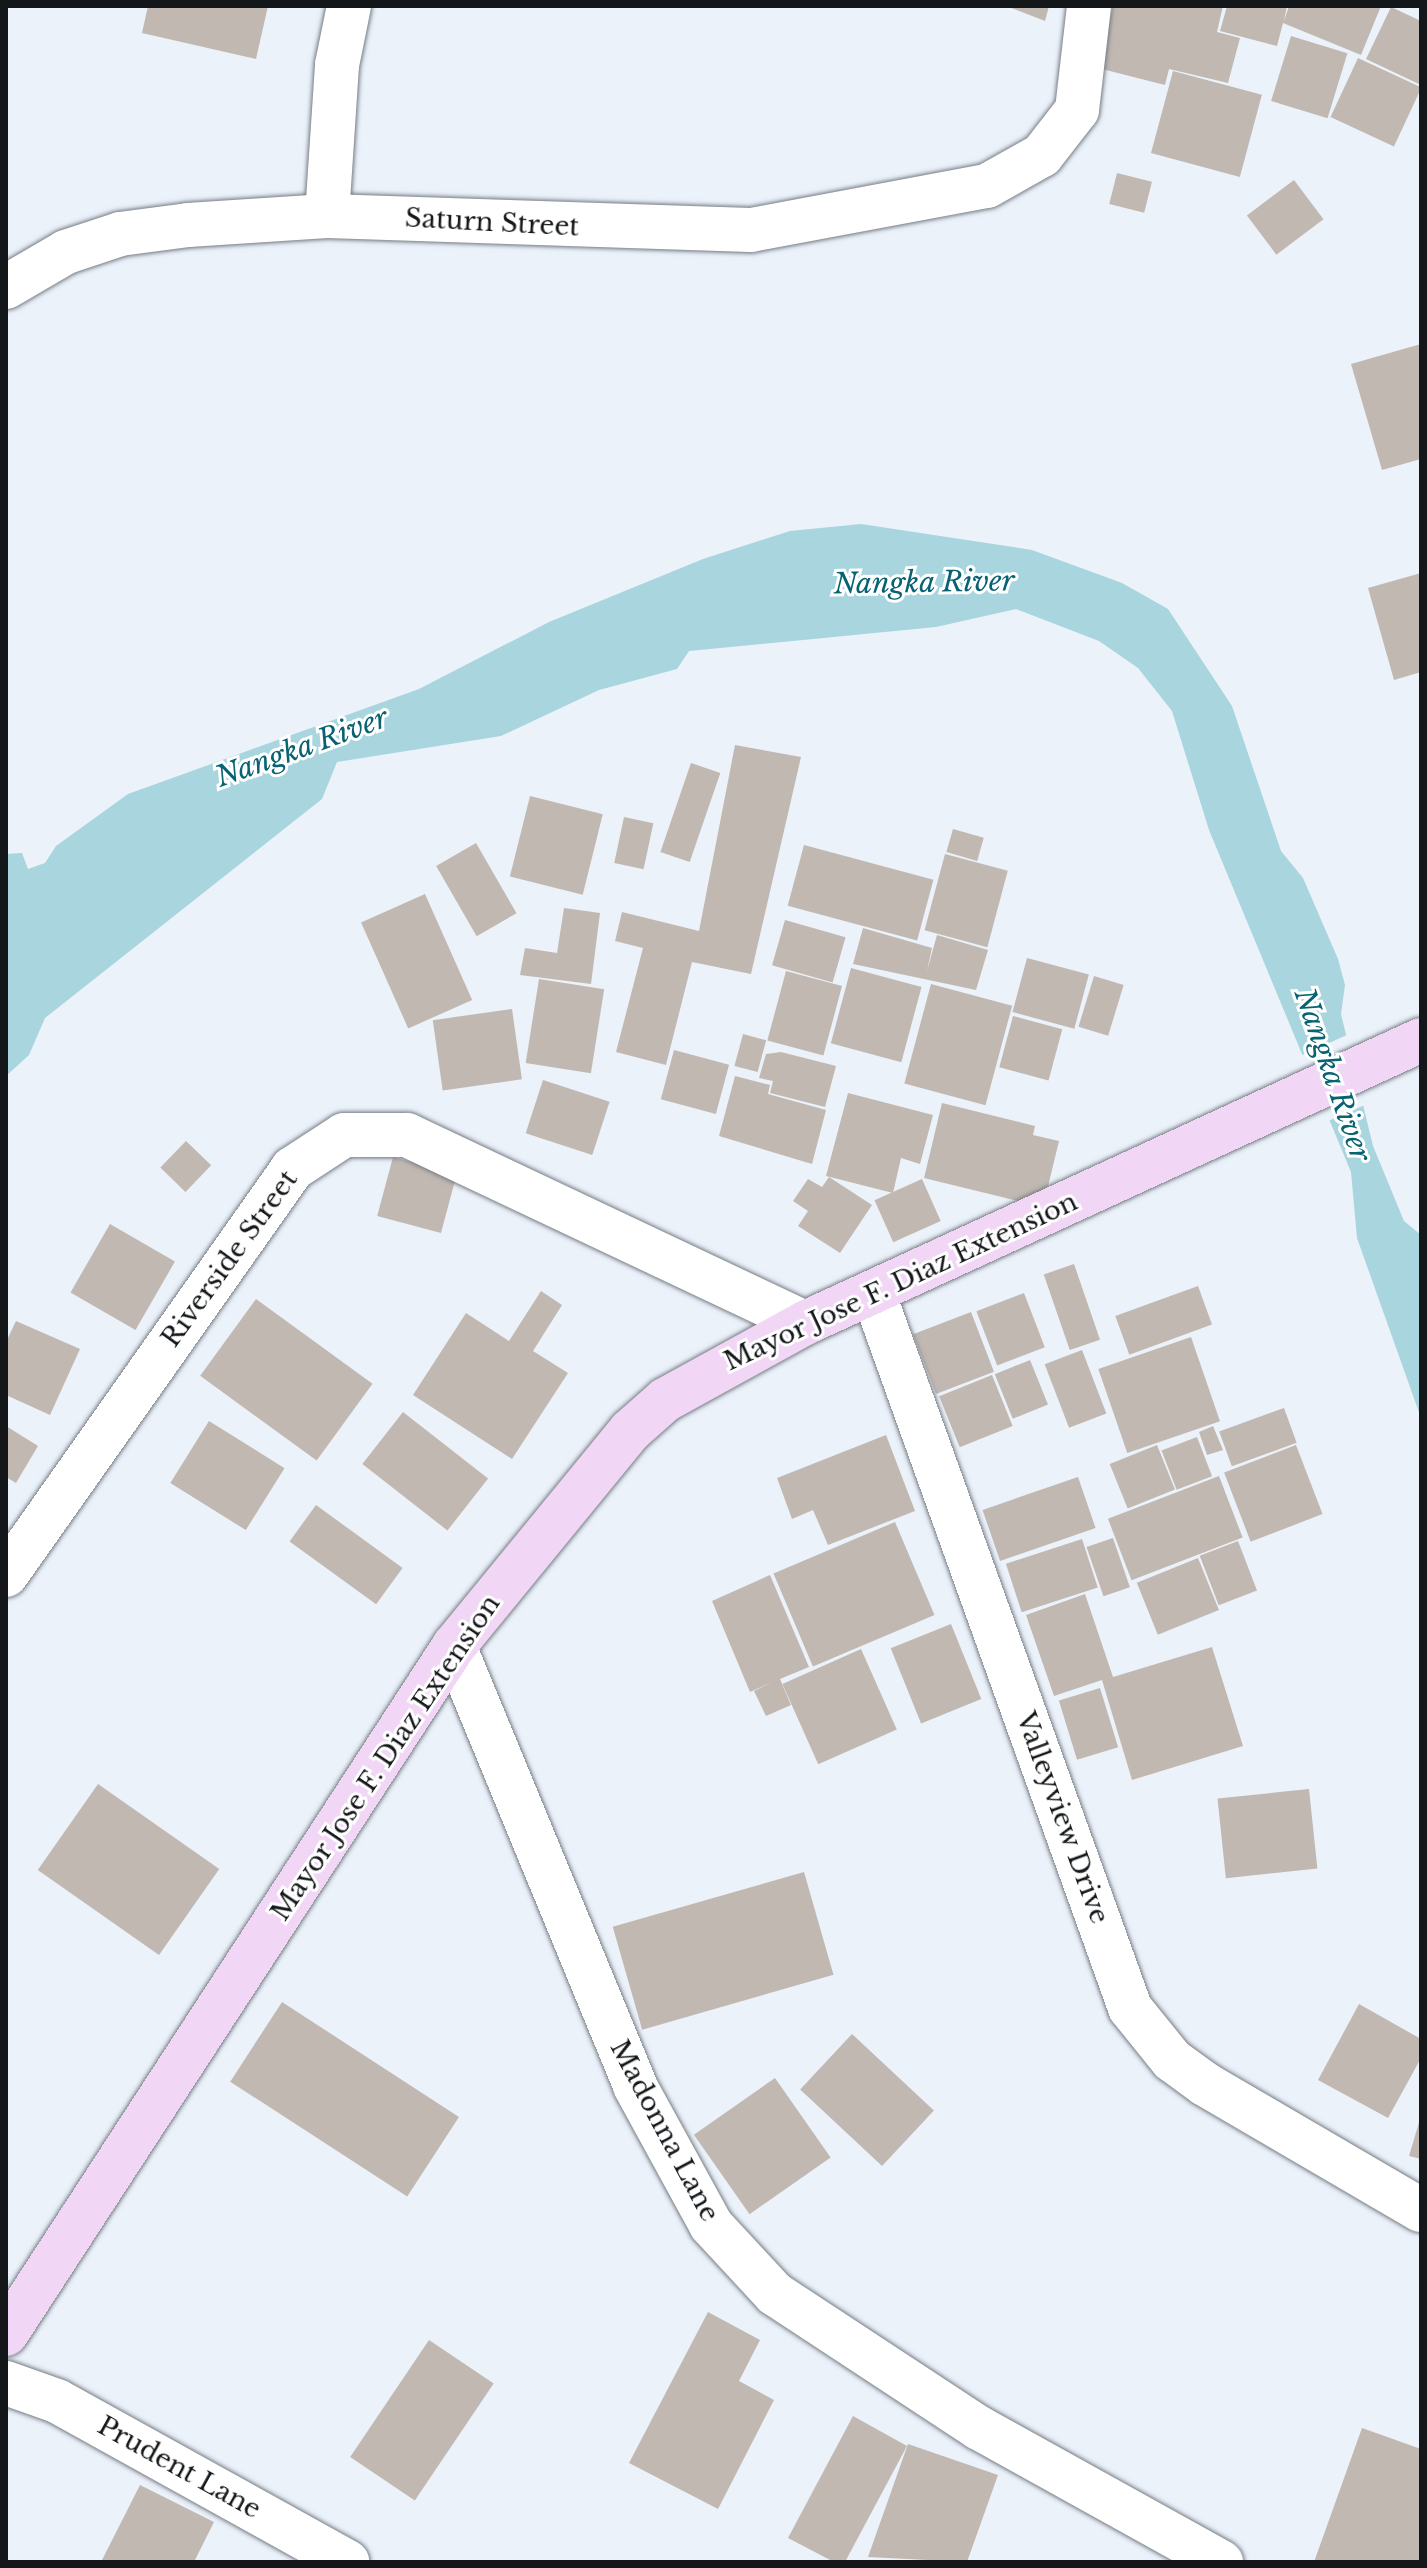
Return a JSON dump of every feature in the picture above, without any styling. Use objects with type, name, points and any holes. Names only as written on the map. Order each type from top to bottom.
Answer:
[{"type":"street","points":[[327,216],[337,65],[349,6]]},
{"type":"street","name":"Saturn Street","points":[[6,287],[66,252],[120,234],[327,216],[751,230],[987,186],[1042,155],[1077,110],[1089,6]]},
{"type":"street","name":"Mayor Jose F. Diaz Extension","points":[[6,2334],[454,1646],[630,1431],[665,1400],[805,1323],[1421,1040]]},
{"type":"street","name":"Riverside Street","points":[[6,1575],[292,1169],[344,1135],[407,1135],[805,1323]]},
{"type":"street","name":"Valleyview Drive","points":[[873,1292],[1130,2008],[1172,2060],[1205,2084],[1421,2210]]},
{"type":"street","name":"Madonna Lane","points":[[454,1646],[635,2086],[711,2225],[801,2311],[979,2428],[1221,2562]]},
{"type":"street","name":"Prudent Lane","points":[[6,2383],[57,2401],[347,2562]]},
{"type":"water","name":"Nangka River","points":[[861,524],[1032,550],[1122,583],[1168,609],[1232,706],[1281,851],[1303,878],[1338,959],[1345,985],[1341,1014],[1373,1146],[1404,1221],[1421,1235],[1421,1418],[1357,1238],[1351,1172],[1209,830],[1172,711],[1138,668],[1099,641],[1016,609],[936,627],[689,651],[677,669],[599,690],[501,736],[337,762],[322,799],[45,1018],[29,1055],[6,1076],[6,854],[22,853],[28,869],[45,863],[56,846],[128,794],[419,689],[549,622],[703,559],[790,531]]},
{"type":"pier","points":[[1349,1034],[1367,1104],[1326,1122],[1298,1057]]},
{"type":"building","points":[[148,6],[268,6],[256,59],[142,33]]},
{"type":"building","points":[[1006,6],[1049,6],[1045,21]]},
{"type":"building","points":[[1113,6],[1223,6],[1217,32],[1240,38],[1228,83],[1169,69],[1165,85],[1098,68]]},
{"type":"building","points":[[1227,6],[1287,6],[1284,21],[1289,6],[1381,6],[1361,55],[1283,23],[1277,46],[1220,31]]},
{"type":"building","points":[[1391,7],[1421,21],[1421,85],[1366,59]]},
{"type":"building","points":[[1291,36],[1347,53],[1328,118],[1271,101]]},
{"type":"building","points":[[1358,58],[1421,87],[1394,146],[1331,117]]},
{"type":"building","points":[[1173,71],[1262,95],[1240,177],[1151,153]]},
{"type":"building","points":[[1117,173],[1152,182],[1144,213],[1109,204]]},
{"type":"building","points":[[1294,180],[1323,219],[1276,255],[1247,216]]},
{"type":"building","points":[[1421,344],[1421,459],[1382,470],[1351,364]]},
{"type":"building","points":[[1421,573],[1421,672],[1394,680],[1368,588]]},
{"type":"building","points":[[735,745],[801,757],[751,974],[692,962],[666,1065],[616,1052],[643,948],[615,941],[622,912],[699,931]]},
{"type":"building","points":[[691,763],[720,773],[690,862],[660,852]]},
{"type":"building","points":[[530,796],[603,814],[583,895],[510,877]]},
{"type":"building","points":[[624,817],[653,823],[644,869],[614,863]]},
{"type":"building","points":[[953,829],[984,838],[977,861],[946,852]]},
{"type":"building","points":[[476,843],[516,913],[477,936],[436,866]]},
{"type":"building","points":[[804,845],[933,880],[917,941],[788,906]]},
{"type":"building","points":[[945,854],[1008,871],[987,947],[925,930]]},
{"type":"building","points":[[425,894],[472,1000],[408,1028],[361,922]]},
{"type":"building","points":[[564,908],[600,913],[591,984],[520,975],[525,948],[557,953]]},
{"type":"building","points":[[785,920],[846,937],[833,983],[772,965]]},
{"type":"building","points":[[863,928],[932,948],[927,971],[937,935],[988,950],[976,990],[853,964]]},
{"type":"building","points":[[1027,958],[1089,975],[1074,1029],[1013,1012]]},
{"type":"building","points":[[851,968],[922,987],[901,1062],[831,1043]]},
{"type":"building","points":[[786,971],[842,986],[823,1056],[767,1041]]},
{"type":"building","points":[[1094,976],[1124,985],[1108,1036],[1079,1027]]},
{"type":"building","points":[[539,979],[604,989],[591,1073],[526,1063]]},
{"type":"building","points":[[931,984],[1012,1006],[985,1105],[904,1083]]},
{"type":"building","points":[[512,1009],[522,1079],[443,1090],[433,1020]]},
{"type":"building","points":[[1013,1016],[1062,1029],[1049,1080],[999,1067]]},
{"type":"building","points":[[743,1034],[766,1040],[758,1072],[734,1066]]},
{"type":"building","points":[[674,1050],[729,1065],[716,1114],[661,1099]]},
{"type":"building","points":[[781,1052],[836,1066],[825,1107],[770,1093],[773,1081],[759,1078],[766,1054]]},
{"type":"building","points":[[735,1076],[770,1085],[768,1094],[826,1110],[812,1164],[719,1136]]},
{"type":"building","points":[[543,1080],[610,1102],[592,1155],[526,1133]]},
{"type":"building","points":[[848,1093],[933,1115],[920,1164],[901,1158],[893,1193],[826,1176]]},
{"type":"building","points":[[942,1103],[1035,1126],[1033,1135],[1059,1141],[1043,1207],[924,1178]]},
{"type":"building","points":[[186,1141],[211,1165],[185,1192],[160,1168]]},
{"type":"building","points":[[393,1157],[457,1174],[441,1233],[377,1216]]},
{"type":"building","points":[[829,1177],[872,1205],[840,1253],[798,1226],[808,1211],[793,1201],[808,1179],[822,1187]]},
{"type":"building","points":[[922,1179],[941,1221],[893,1242],[874,1200]]},
{"type":"building","points":[[110,1224],[175,1262],[135,1330],[70,1292]]},
{"type":"building","points":[[1074,1264],[1100,1340],[1070,1350],[1044,1274]]},
{"type":"building","points":[[1198,1286],[1212,1325],[1129,1355],[1115,1316]]},
{"type":"building","points":[[541,1291],[562,1305],[533,1351],[568,1373],[512,1459],[413,1395],[466,1313],[509,1341]]},
{"type":"building","points":[[1024,1293],[1045,1347],[997,1365],[976,1311]]},
{"type":"building","points":[[256,1299],[372,1384],[317,1460],[200,1376]]},
{"type":"building","points":[[971,1312],[994,1372],[936,1394],[913,1334]]},
{"type":"building","points":[[16,1321],[80,1349],[50,1415],[6,1395],[6,1342]]},
{"type":"building","points":[[1191,1337],[1220,1421],[1127,1453],[1098,1369]]},
{"type":"building","points":[[1082,1350],[1106,1413],[1069,1428],[1045,1364]]},
{"type":"building","points":[[1030,1360],[1048,1405],[1013,1419],[995,1374]]},
{"type":"building","points":[[992,1375],[1013,1426],[960,1447],[939,1396]]},
{"type":"building","points":[[1284,1408],[1297,1443],[1232,1466],[1219,1432]]},
{"type":"building","points":[[403,1412],[488,1478],[447,1531],[362,1464]]},
{"type":"building","points":[[209,1421],[284,1468],[246,1530],[170,1483]]},
{"type":"building","points":[[6,1426],[38,1446],[16,1483],[6,1477]]},
{"type":"building","points":[[1213,1426],[1223,1450],[1207,1455],[1199,1432]]},
{"type":"building","points":[[886,1435],[915,1511],[828,1545],[813,1510],[792,1519],[777,1478]]},
{"type":"building","points":[[1197,1437],[1212,1476],[1177,1490],[1162,1451]]},
{"type":"building","points":[[1157,1445],[1175,1490],[1128,1509],[1110,1464]]},
{"type":"building","points":[[1296,1445],[1323,1514],[1251,1542],[1224,1473]]},
{"type":"building","points":[[1219,1476],[1243,1538],[1132,1580],[1108,1519]]},
{"type":"building","points":[[1078,1477],[1096,1528],[1000,1561],[983,1510]]},
{"type":"building","points":[[316,1505],[403,1568],[376,1604],[290,1541]]},
{"type":"building","points":[[895,1522],[934,1615],[813,1667],[773,1574]]},
{"type":"building","points":[[1113,1538],[1130,1587],[1103,1596],[1087,1547]]},
{"type":"building","points":[[1082,1539],[1098,1588],[1022,1612],[1006,1564]]},
{"type":"building","points":[[1238,1541],[1257,1590],[1219,1605],[1200,1556]]},
{"type":"building","points":[[1198,1558],[1219,1610],[1158,1635],[1137,1583]]},
{"type":"building","points":[[770,1575],[809,1667],[780,1679],[791,1705],[766,1716],[754,1691],[772,1682],[750,1692],[712,1601]]},
{"type":"building","points":[[1085,1594],[1113,1677],[1212,1647],[1243,1746],[1132,1780],[1102,1680],[1054,1696],[1026,1615]]},
{"type":"building","points":[[951,1624],[981,1699],[921,1723],[891,1648]]},
{"type":"building","points":[[861,1649],[897,1729],[818,1764],[782,1684]]},
{"type":"building","points":[[1100,1688],[1118,1747],[1077,1760],[1059,1701]]},
{"type":"building","points":[[98,1784],[219,1869],[159,1955],[38,1870]]},
{"type":"building","points":[[1309,1789],[1317,1869],[1226,1878],[1218,1799]]},
{"type":"building","points":[[804,1872],[833,1975],[642,2030],[613,1927]]},
{"type":"building","points":[[282,2002],[459,2117],[407,2197],[230,2082]]},
{"type":"building","points":[[1359,2004],[1421,2039],[1421,2058],[1388,2118],[1318,2080]]},
{"type":"building","points":[[852,2034],[934,2110],[882,2166],[800,2090]]},
{"type":"building","points":[[775,2078],[831,2157],[750,2214],[694,2135]]},
{"type":"building","points":[[1421,2119],[1421,2159],[1409,2156]]},
{"type":"building","points":[[708,2312],[760,2340],[739,2381],[774,2400],[718,2509],[629,2463]]},
{"type":"building","points":[[429,2340],[494,2384],[415,2501],[350,2457]]},
{"type":"building","points":[[853,2416],[907,2446],[845,2562],[834,2562],[788,2538]]},
{"type":"building","points":[[1362,2428],[1421,2449],[1421,2562],[1314,2562]]},
{"type":"building","points":[[908,2444],[998,2475],[967,2562],[868,2557]]},
{"type":"building","points":[[140,2485],[214,2522],[194,2562],[101,2562]]}]
